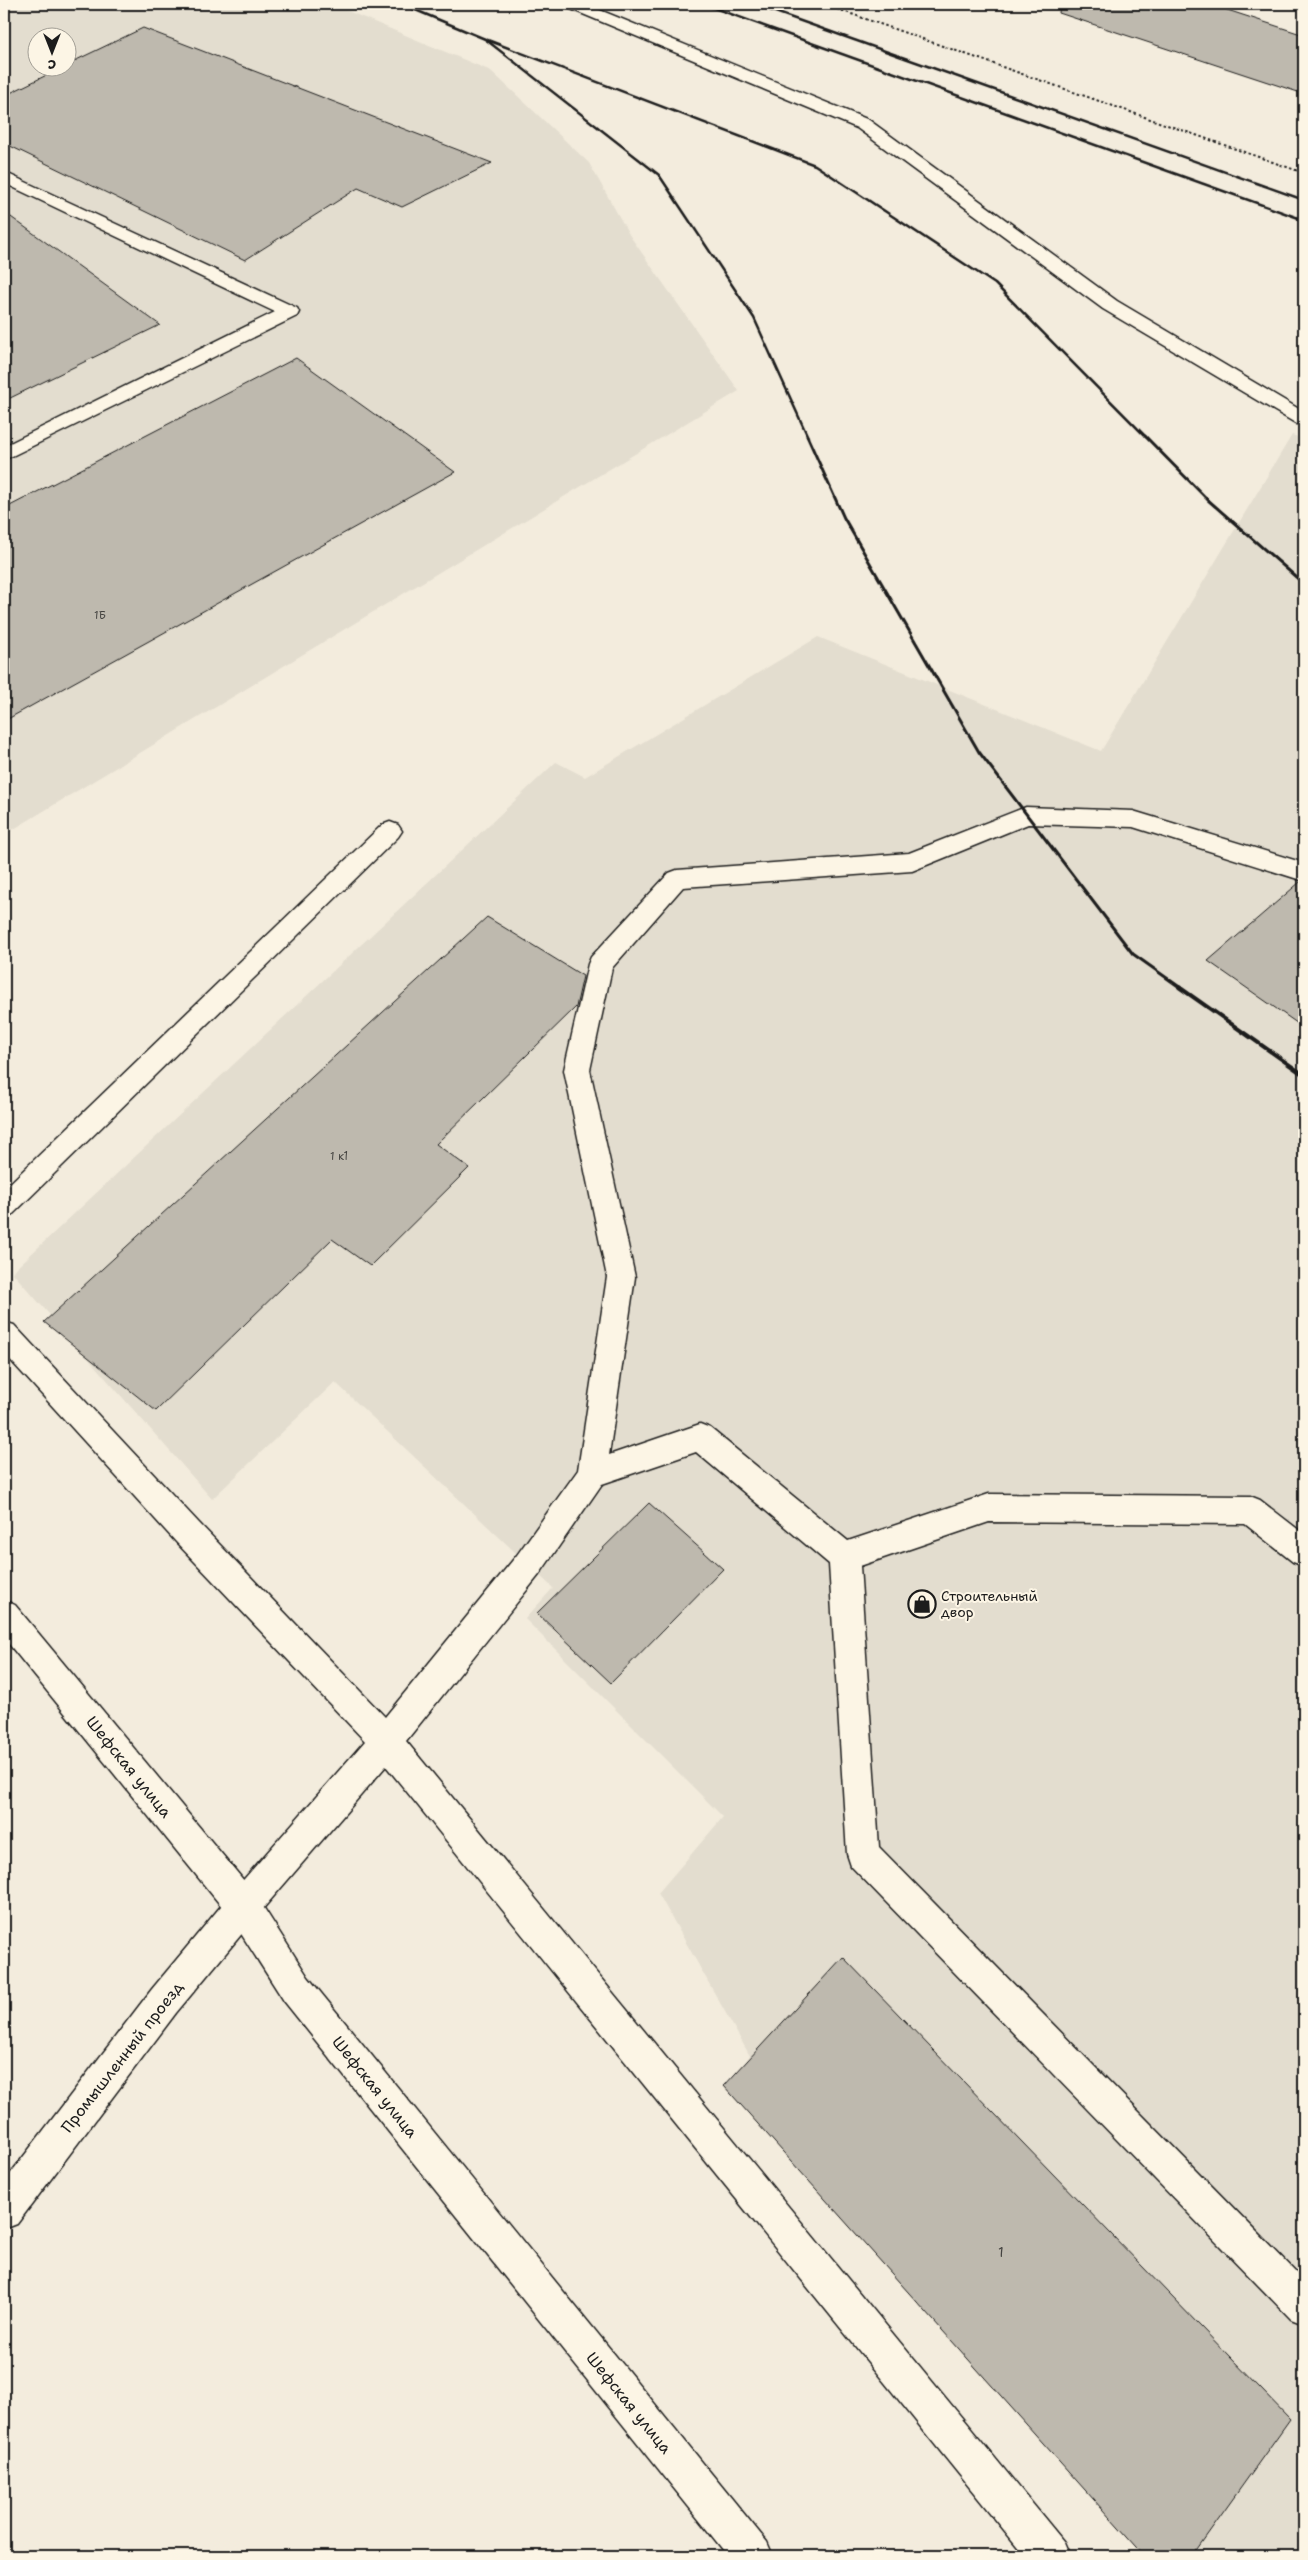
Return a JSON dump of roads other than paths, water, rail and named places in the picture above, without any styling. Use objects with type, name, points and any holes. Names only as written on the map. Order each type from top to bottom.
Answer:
[{"type":"main road","points":[[572,4],[863,124],[1110,305],[1304,420]]},
{"type":"main road","points":[[4,177],[290,312],[4,454]]},
{"type":"main road","points":[[1304,872],[1133,820],[1026,815],[912,862],[677,879],[600,964],[577,1070],[621,1277],[592,1474],[700,1437],[844,1557],[863,1854],[1304,2306]]},
{"type":"main road","points":[[4,1206],[390,831]]},
{"type":"main road","points":[[4,1334],[194,1540],[386,1741],[1050,2556]]},
{"type":"main road","name":"Промышленный проезд","points":[[4,2211],[164,2001],[243,1906],[386,1741],[528,1565],[592,1474]]},
{"type":"main road","points":[[844,1557],[990,1508],[1250,1510],[1304,1552]]},
{"type":"main road","name":"Шефская улица","points":[[4,1615],[243,1906],[296,1989],[753,2556]]},
{"type":"railway","points":[[401,4],[485,39]]},
{"type":"railway","points":[[703,4],[1304,220]]},
{"type":"railway","points":[[753,4],[1304,200]]},
{"type":"railway","points":[[485,39],[815,165],[995,284],[1146,437]]},
{"type":"railway","points":[[485,39],[659,175],[754,318],[808,437]]},
{"type":"railway","points":[[807,436],[844,518],[979,752],[1133,954],[1181,988]]},
{"type":"railway","points":[[1145,436],[1208,500],[1304,584]]},
{"type":"railway","points":[[1179,987],[1304,1075]]},
{"type":"place","name":"Строительный двор","points":[[922,1604]]}]
